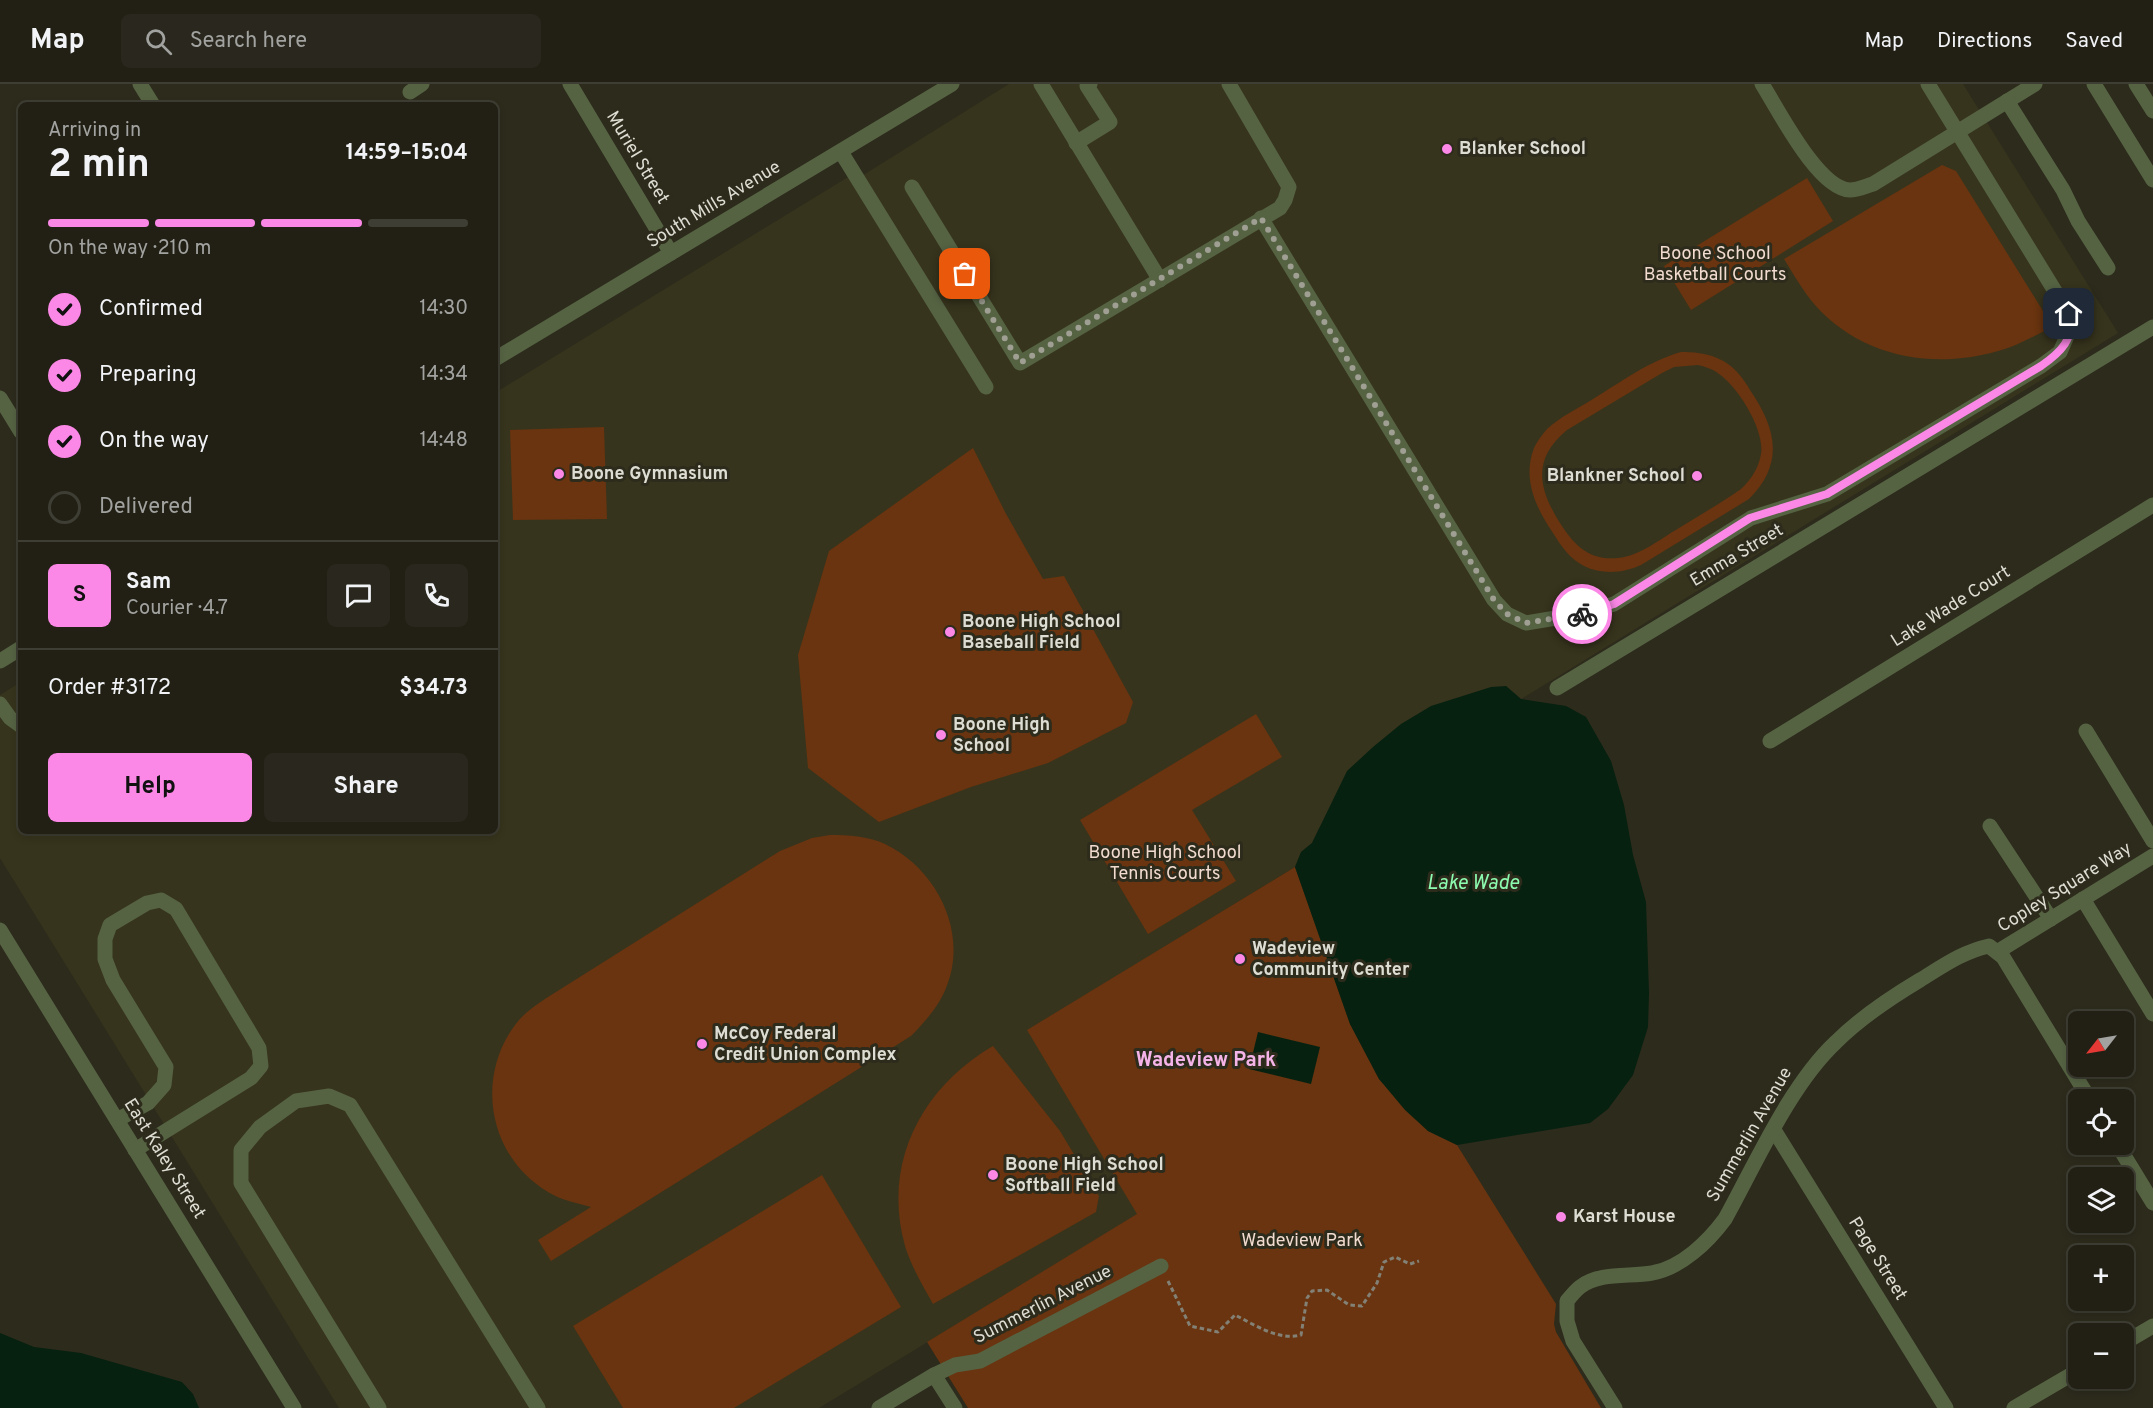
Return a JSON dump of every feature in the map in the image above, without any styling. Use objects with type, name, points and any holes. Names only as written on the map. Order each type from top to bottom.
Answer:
[{"type":"street","points":[[140,84],[151,102]]},
{"type":"street","name":"Muriel Street","points":[[570,84],[671,253]]},
{"type":"street","name":"South Mills Avenue","points":[[498,357],[952,84]]},
{"type":"street","points":[[1041,84],[1160,280]]},
{"type":"street","points":[[1076,142],[1110,123],[1088,86],[1090,84]]},
{"type":"street","points":[[912,187],[1020,363],[1280,208],[1289,187],[1229,84]]},
{"type":"street","points":[[1762,84],[1808,158],[1829,181],[1849,190],[1873,184],[2035,84]]},
{"type":"street","points":[[1261,218],[1494,600],[1507,614],[1526,623],[1580,614],[1614,604],[1750,518],[1827,494],[2041,366],[2060,352],[2072,325],[2069,314],[1928,84]]},
{"type":"street","points":[[2094,84],[2153,180]]},
{"type":"street","points":[[2136,84],[2153,111]]},
{"type":"street","points":[[2007,101],[2063,190],[2078,221],[2108,268]]},
{"type":"street","points":[[841,152],[986,387]]},
{"type":"street","name":"Emma Street","points":[[1557,688],[2153,327]]},
{"type":"street","points":[[0,398],[18,427]]},
{"type":"street","name":"Lake Wade Court","points":[[1770,741],[2153,505]]},
{"type":"street","points":[[0,661],[18,650]]},
{"type":"street","points":[[0,704],[10,718],[18,724]]},
{"type":"street","points":[[2086,731],[2153,841]]},
{"type":"street","points":[[1990,826],[2051,919]]},
{"type":"street","name":"Copley Square Way","points":[[1993,949],[2051,919],[2153,856]]},
{"type":"street","points":[[2083,899],[2153,1014]]},
{"type":"street","points":[[117,1120],[147,1103],[164,1085],[166,1067],[113,980],[105,959],[105,939],[110,925],[147,903],[161,900],[176,909],[259,1048],[261,1066],[251,1078],[135,1150]]},
{"type":"street","name":"East Kaley Street","points":[[0,930],[294,1408]]},
{"type":"street","points":[[1993,949],[2003,957],[2083,1089]]},
{"type":"street","name":"Summerlin Avenue","points":[[1615,1408],[1573,1341],[1567,1321],[1567,1301],[1580,1287],[1592,1280],[1653,1273],[1692,1253],[1713,1235],[1725,1219],[1805,1076],[1834,1043],[1863,1017],[1969,951],[1993,949]]},
{"type":"street","points":[[379,1408],[241,1183],[241,1150],[260,1126],[296,1101],[329,1096],[350,1105],[538,1408]]},
{"type":"street","name":"Page Street","points":[[1774,1130],[1946,1408]]},
{"type":"street","points":[[2124,1155],[2153,1203]]},
{"type":"street","name":"Summerlin Avenue","points":[[879,1408],[934,1375],[955,1365],[980,1361],[1161,1266]]},
{"type":"street","points":[[2134,1337],[2153,1326]]},
{"type":"street","points":[[934,1375],[956,1408]]},
{"type":"street","points":[[2014,1408],[2068,1376]]},
{"type":"path","points":[[1161,1266],[1190,1326],[1218,1332],[1236,1315],[1272,1333],[1290,1338],[1301,1335],[1307,1298],[1312,1291],[1328,1290],[1349,1305],[1362,1306],[1377,1283],[1384,1262],[1395,1257],[1410,1263],[1419,1261]]},
{"type":"shaded area","name":"Boone High School","points":[[1009,84],[1963,84],[2118,333],[1521,699],[1506,686],[1319,828],[1312,843],[1301,852],[1295,867],[1028,1030],[1138,1214],[819,1408],[339,1408],[0,858],[0,695],[18,684],[18,834],[498,834],[498,391],[853,174],[857,179]]},
{"type":"green space","points":[[1942,165],[1956,171],[2053,327],[1998,351],[1973,357],[1924,359],[1899,355],[1854,337],[1833,323],[1803,289],[1784,259]]},
{"type":"green space","name":"Boone School Basketball Courts","points":[[1807,178],[1833,221],[1691,310],[1664,266]]},
{"type":"green space","points":[[1681,352],[1708,355],[1732,367],[1740,375],[1759,404],[1771,432],[1772,459],[1768,472],[1749,499],[1641,565],[1613,572],[1591,569],[1574,560],[1566,552],[1541,514],[1530,482],[1534,448],[1547,429],[1557,421],[1636,372]],"holes":[[[1698,365],[1709,368],[1726,380],[1749,410],[1761,444],[1758,464],[1751,477],[1741,489],[1726,499],[1634,554],[1608,558],[1583,550],[1565,531],[1547,498],[1542,474],[1548,452],[1567,430],[1662,373],[1674,367]]]},
{"type":"green space","name":"Boone Gymnasium","points":[[604,427],[607,519],[513,520],[510,430]]},
{"type":"green space","name":"Boone High School Baseball Field","points":[[973,448],[1005,512],[1043,579],[1064,576],[1133,702],[1126,723],[1048,763],[971,787],[879,822],[808,768],[798,655],[829,551]]},
{"type":"green space","name":"Boone High School Tennis Courts","points":[[1256,714],[1282,757],[1192,810],[1236,881],[1148,934],[1080,820]]},
{"type":"green space","name":"McCoy Federal Credit Union Complex","points":[[830,835],[865,838],[885,844],[920,869],[933,886],[944,905],[951,925],[953,946],[952,967],[946,988],[935,1008],[911,1036],[551,1261],[538,1240],[591,1207],[548,1192],[527,1176],[511,1158],[500,1136],[494,1113],[492,1089],[496,1065],[505,1041],[519,1020],[548,997],[780,851],[812,838]]},
{"type":"green space","name":"Wadeview Park","points":[[1295,867],[1350,1024],[1379,1079],[1428,1131],[1457,1145],[1556,1304],[1554,1324],[1556,1332],[1601,1408],[968,1408],[927,1342],[1137,1214],[1027,1030]]},
{"type":"green space","name":"Boone High School Softball Field","points":[[993,1046],[1060,1131],[1099,1196],[1096,1212],[933,1304],[905,1246],[899,1216],[899,1186],[904,1158],[913,1131],[927,1106],[946,1083],[968,1063]]},
{"type":"green space","points":[[822,1175],[901,1307],[734,1408],[623,1408],[573,1326]]},
{"type":"water","name":"Lake Wade","points":[[1506,686],[1521,699],[1566,706],[1586,717],[1611,761],[1624,805],[1633,855],[1646,902],[1648,1027],[1633,1075],[1608,1109],[1590,1123],[1457,1145],[1428,1131],[1405,1110],[1379,1079],[1350,1024],[1295,867],[1301,852],[1312,843],[1347,771],[1373,747],[1401,724],[1431,706],[1491,687]]},
{"type":"water","points":[[1258,1032],[1320,1047],[1311,1084],[1249,1069]]},
{"type":"water","points":[[0,1333],[34,1347],[81,1353],[182,1382],[193,1394],[199,1408],[0,1408]]},
{"type":"way so far","points":[[965,274],[1020,363],[1261,218],[1494,600],[1507,614],[1526,623],[1582,614]]},
{"type":"place","name":"Blanker School","points":[[1447,149]]},
{"type":"place","name":"Boone Gymnasium","points":[[559,474]]},
{"type":"place","name":"Blankner School","points":[[1697,476]]},
{"type":"place","name":"Boone High School Baseball Field","points":[[950,632]]},
{"type":"place","name":"Boone High School","points":[[941,735]]},
{"type":"place","name":"Wadeview Community Center","points":[[1240,959]]},
{"type":"place","name":"McCoy Federal Credit Union Complex","points":[[702,1044]]},
{"type":"place","name":"Boone High School Softball Field","points":[[993,1175]]},
{"type":"place","name":"Karst House","points":[[1561,1217]]},
{"type":"district","name":"Wadeview Park","points":[[1206,1061]]},
{"type":"route","points":[[1582,614],[1614,604],[1750,518],[1827,494],[2041,366],[2060,352],[2072,325],[2069,314]]}]
